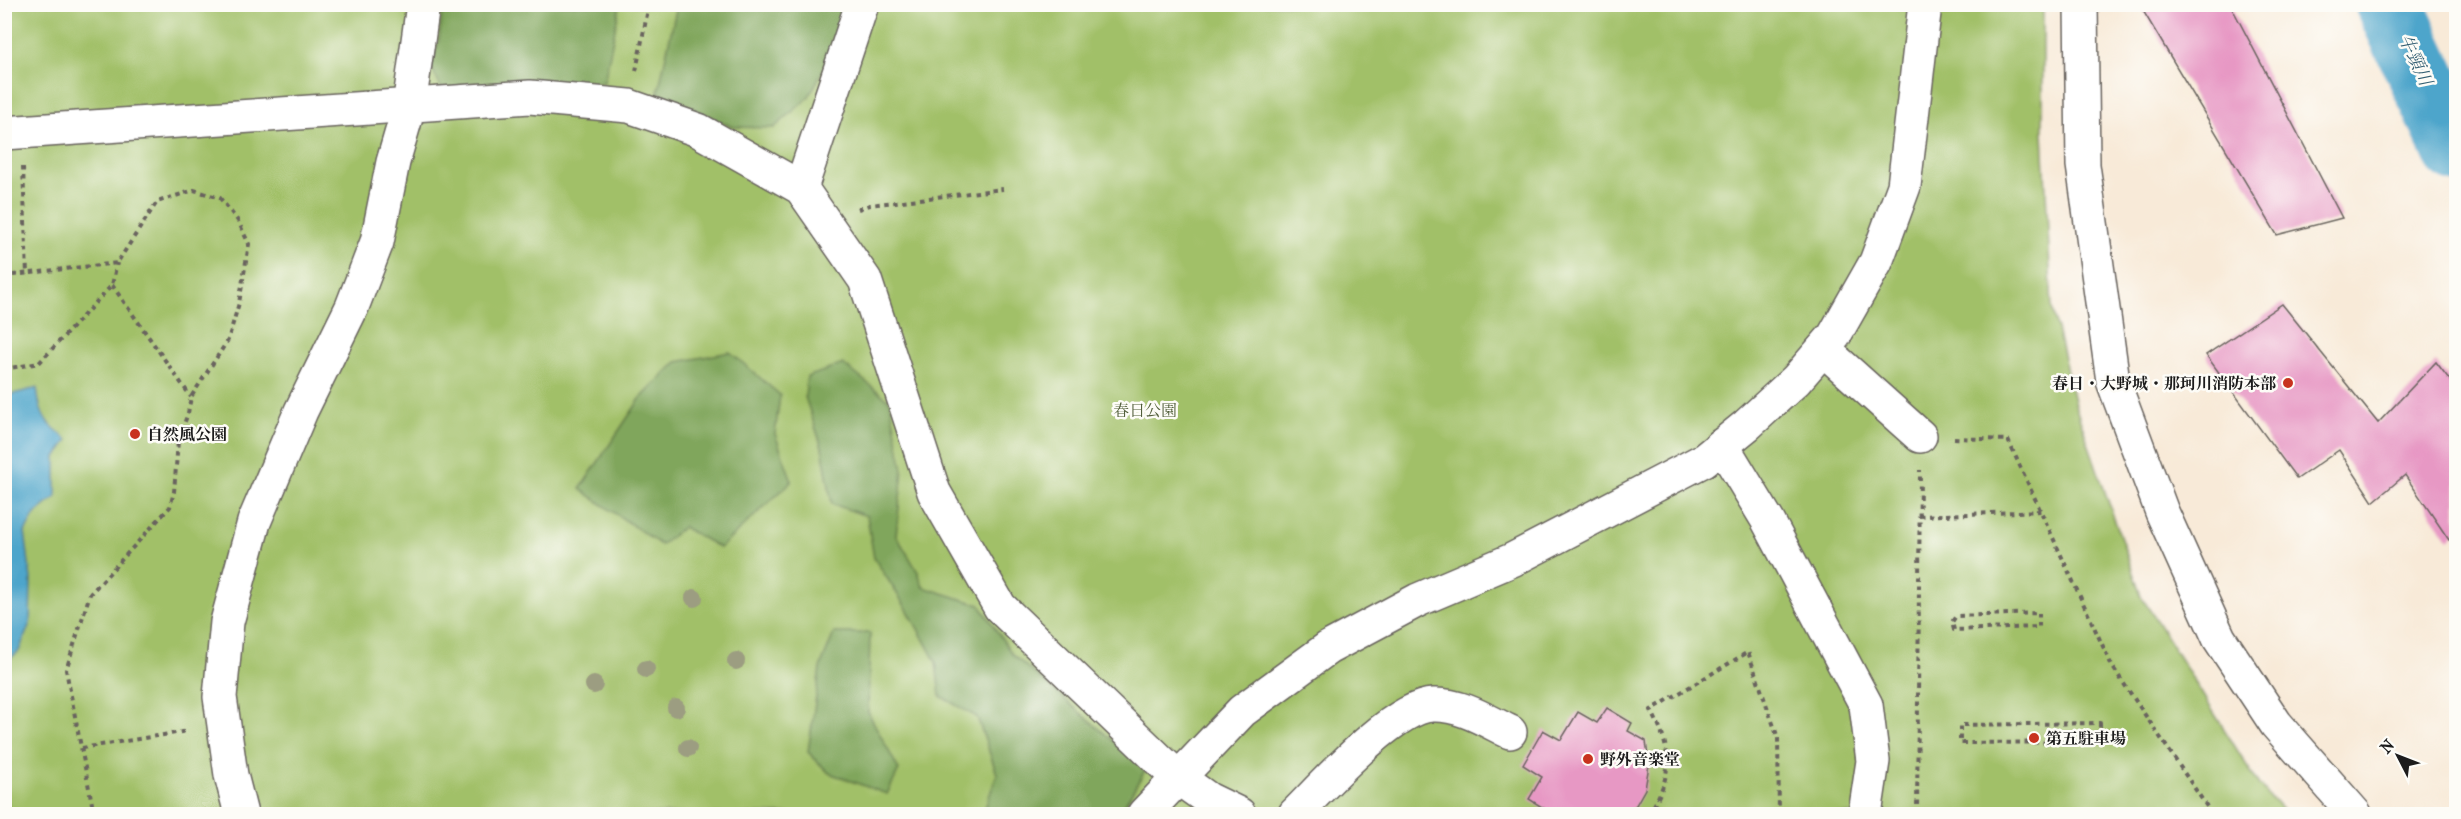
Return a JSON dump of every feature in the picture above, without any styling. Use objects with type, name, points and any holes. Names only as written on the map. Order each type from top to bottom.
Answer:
[{"type":"street","points":[[241,814],[231,775],[220,697],[227,622],[254,522],[301,411],[352,307],[377,242],[393,162],[409,107],[423,4]]},
{"type":"street","points":[[801,188],[862,4]]},
{"type":"street","points":[[1144,814],[1242,711],[1328,648],[1418,600],[1522,555],[1704,460],[1796,380],[1834,336],[1876,262],[1904,186],[1925,4]]},
{"type":"street","points":[[2081,4],[2083,165],[2113,381],[2162,512],[2219,638],[2276,724],[2355,814]]},
{"type":"street","points":[[13,132],[409,107],[530,97],[629,106],[698,130],[801,188],[865,280],[934,492],[1000,607],[1177,777],[1208,799],[1239,814]]},
{"type":"street","points":[[1822,349],[1920,436]]},
{"type":"street","points":[[1722,445],[1768,521],[1866,705],[1874,761],[1865,814]]},
{"type":"street","points":[[1295,814],[1396,719],[1432,705],[1467,711],[1510,732]]},
{"type":"path","points":[[629,106],[649,4]]},
{"type":"path","points":[[13,132],[27,274]]},
{"type":"path","points":[[823,220],[870,205],[1004,189]]},
{"type":"path","points":[[4,369],[39,363],[112,285],[117,263],[157,202],[194,190],[220,198],[238,221],[249,244],[239,303],[228,340],[191,397],[188,414],[178,441],[174,492],[170,507],[90,594],[66,670],[94,814]]},
{"type":"path","points":[[4,276],[117,263]]},
{"type":"path","points":[[112,285],[191,397]]},
{"type":"path","points":[[1917,814],[1920,436],[2008,440],[2112,666],[2212,814]]},
{"type":"path","points":[[1919,516],[2041,512]]},
{"type":"path","points":[[2039,613],[2039,627],[1954,630],[1952,622],[1956,616],[2039,613]]},
{"type":"path","points":[[1649,814],[1667,778],[1666,750],[1662,731],[1651,710],[1748,652],[1778,738],[1779,814]]},
{"type":"path","points":[[2100,723],[2100,742],[1960,743],[1960,736],[1960,724],[2100,723]]},
{"type":"path","points":[[82,748],[225,726]]},
{"type":"path","points":[[4,801],[10,806],[12,814]]},
{"type":"green space","name":"春日公園","points":[[5,4],[2043,5],[2043,133],[2052,308],[2075,405],[2141,596],[2259,785],[2286,814],[5,814]]},
{"type":"green space","points":[[443,5],[620,5],[604,82],[443,92],[431,67],[439,40]]},
{"type":"green space","points":[[677,5],[851,5],[838,43],[808,98],[774,128],[732,127],[658,92]]},
{"type":"green space","points":[[730,352],[780,395],[775,434],[792,481],[720,548],[683,527],[661,545],[580,489],[640,399],[677,362]]},
{"type":"green space","points":[[843,364],[890,401],[903,470],[896,535],[918,572],[923,587],[980,605],[1012,654],[1146,769],[1119,814],[983,814],[997,774],[977,717],[940,696],[936,662],[907,609],[874,558],[867,516],[832,504],[822,447],[805,397],[807,377]]},
{"type":"green space","points":[[834,633],[870,633],[868,712],[899,770],[887,794],[829,773],[808,752],[820,668]]},
{"type":"water","points":[[37,388],[45,418],[68,440],[56,457],[56,497],[35,514],[25,532],[31,579],[30,623],[19,651],[5,663],[5,396]]},
{"type":"building","points":[[2139,4],[2230,4],[2342,218],[2277,235]]},
{"type":"building","points":[[2282,304],[2378,423],[2436,362],[2456,388],[2456,533],[2449,540],[2405,475],[2373,502],[2339,450],[2297,479],[2206,355]]},
{"type":"building","name":"野外音楽堂","points":[[1607,708],[1632,723],[1628,731],[1646,741],[1649,765],[1645,789],[1636,805],[1627,814],[1553,814],[1529,799],[1542,777],[1523,765],[1543,730],[1561,740],[1578,712],[1597,723]]},
{"type":"waterway","name":"牛頸川","points":[[2389,4],[2456,149]]},
{"type":"place","name":"春日・大野城・那珂川消防本部","points":[[2288,383]]},
{"type":"place","name":"自然風公園","points":[[135,434]]},
{"type":"place","name":"第五駐車場","points":[[2034,738]]},
{"type":"place","name":"野外音楽堂","points":[[1588,759]]}]
